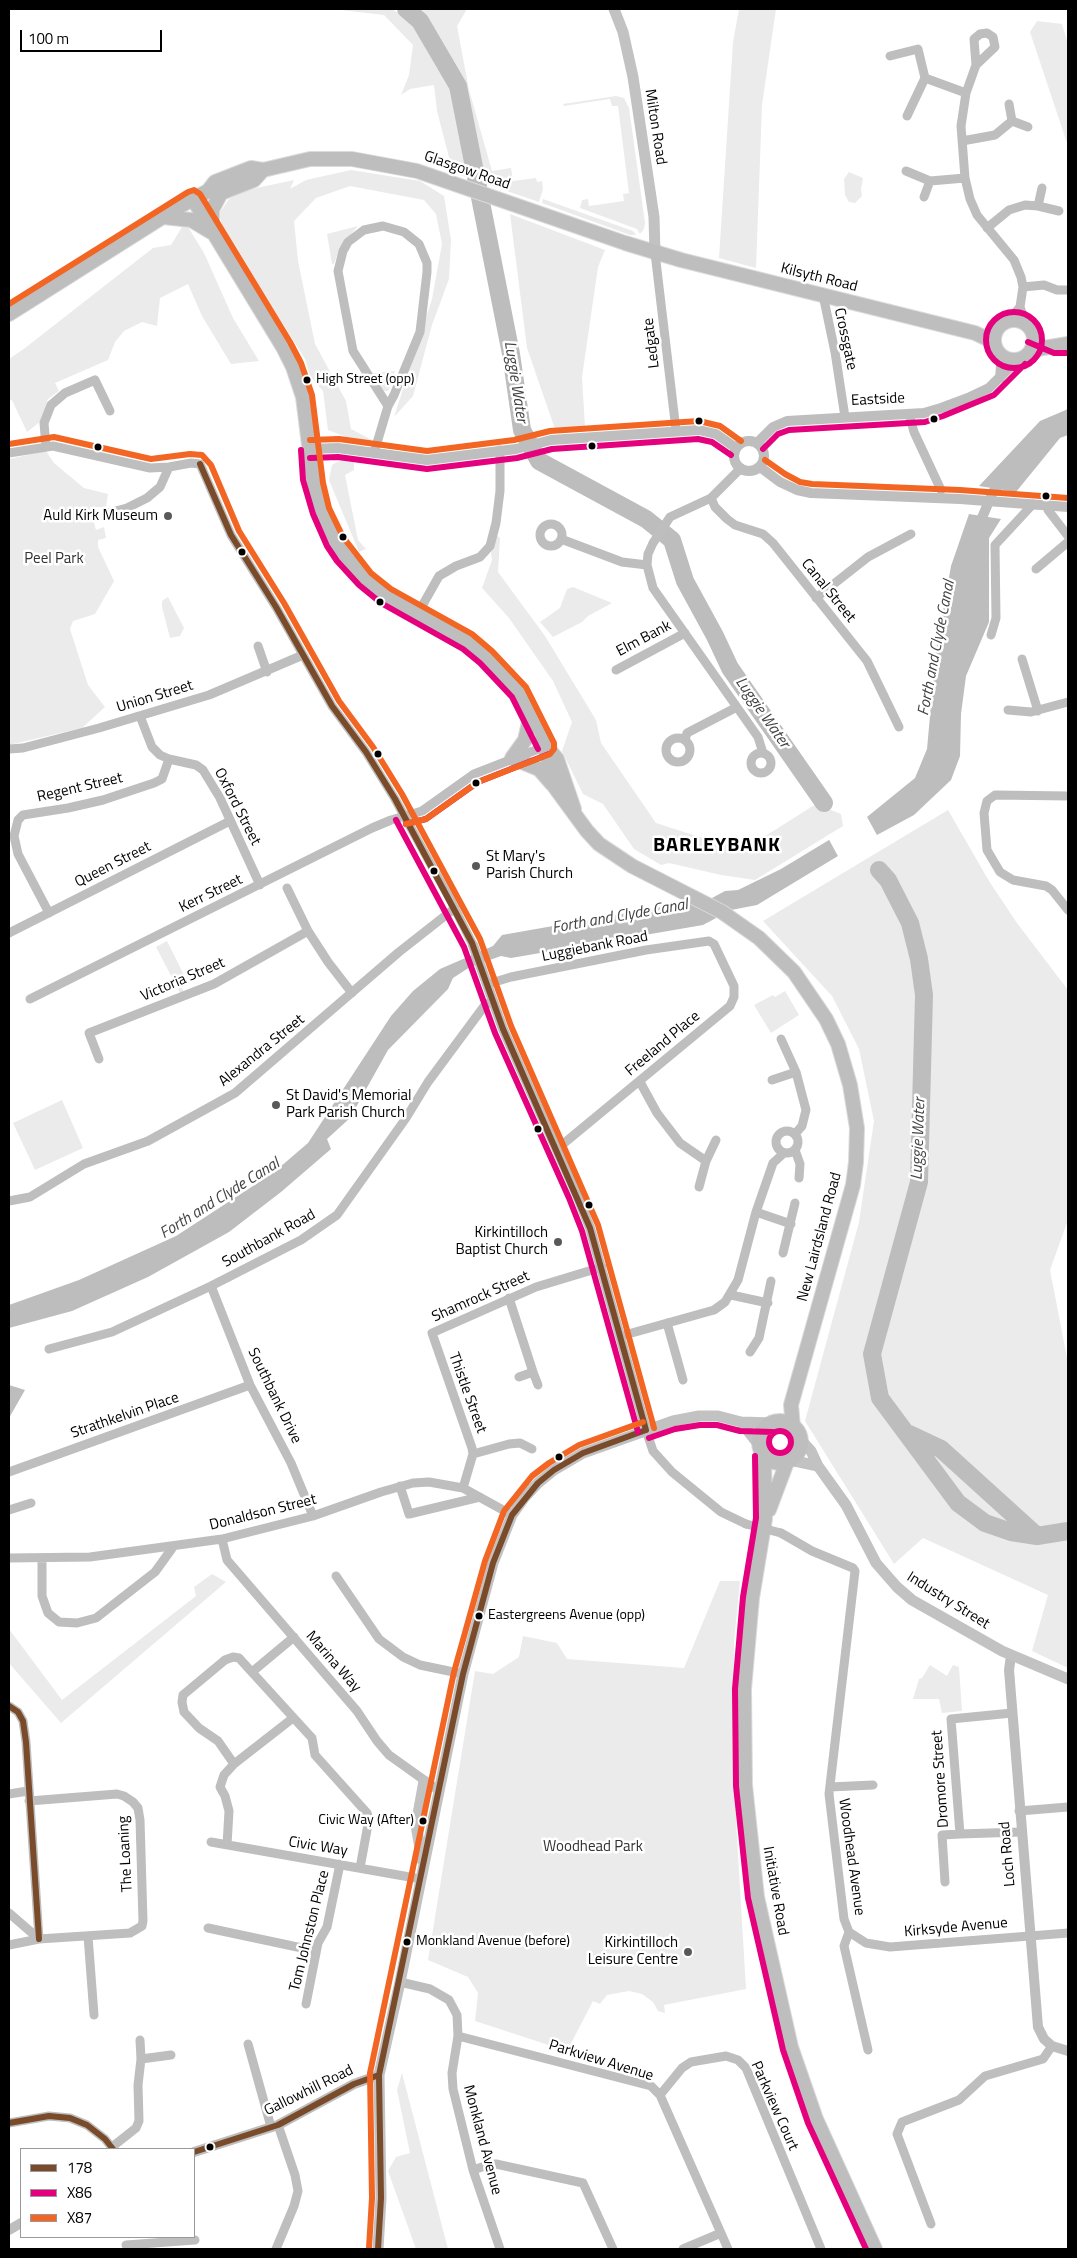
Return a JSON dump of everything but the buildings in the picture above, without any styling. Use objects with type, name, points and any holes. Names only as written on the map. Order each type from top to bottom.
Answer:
[{"type":"main road","name":"Milton Road","points":[[614,9],[623,32],[633,77],[654,218],[656,252]]},
{"type":"main road","name":"Glasgow Road","points":[[9,314],[163,217],[193,200],[214,192],[215,182],[251,168],[263,170],[310,160],[352,159],[417,171],[656,252]]},
{"type":"main road","points":[[212,233],[214,192]]},
{"type":"main road","points":[[193,200],[283,347],[293,368],[303,397],[310,449],[311,474],[315,491],[321,511],[335,542],[364,579],[386,596],[468,642],[486,657],[519,692],[546,746]]},
{"type":"main road","points":[[163,217],[191,220],[212,233]]},
{"type":"main road","name":"Kilsyth Road","points":[[656,252],[975,333],[996,336]]},
{"type":"main road","points":[[1009,320],[1015,320],[1029,329],[1062,344],[1030,350],[1019,358],[1010,359],[1002,355],[996,336],[1009,320]]},
{"type":"main road","points":[[1029,329],[1030,350]]},
{"type":"main road","points":[[531,713],[525,740],[512,758],[543,772],[554,786]]},
{"type":"main road","name":"New Lairdsland Road","points":[[546,746],[554,786],[587,831],[605,849],[632,866],[744,927],[784,961],[818,1005],[842,1057],[850,1084],[856,1117],[856,1162],[852,1185],[792,1405],[796,1433]]},
{"type":"main road","name":"New Lairdsland Road","points":[[546,746],[557,759],[575,815]]},
{"type":"main road","name":"New Lairdsland Road","points":[[775,1422],[792,1405]]},
{"type":"main road","points":[[378,2249],[381,2198],[379,2075],[463,1674],[493,1563],[512,1515],[538,1482],[583,1453],[673,1420],[699,1416],[718,1416],[741,1422],[784,1422],[796,1433],[798,1451],[788,1461],[765,1519]]},
{"type":"main road","points":[[741,1422],[772,1462],[788,1461],[818,1466]]},
{"type":"main road","points":[[765,1519],[762,1431],[775,1422]]},
{"type":"main road","name":"Industry Street","points":[[796,1433],[811,1451],[818,1466],[846,1506],[876,1563],[888,1579],[912,1600],[1011,1656],[1068,1679]]},
{"type":"main road","name":"Initiative Road","points":[[765,1519],[752,1598],[744,1689],[745,1785],[757,1897],[778,1993],[800,2074],[834,2163],[875,2249]]},
{"type":"main road","points":[[423,1867],[416,1824],[424,1781]]},
{"type":"street","points":[[890,56],[918,49],[924,78],[907,116]]},
{"type":"street","points":[[976,65],[966,93],[961,126],[965,178],[973,208],[1014,260],[1022,277],[1023,287],[1020,307],[1029,329]]},
{"type":"street","points":[[924,78],[966,93]]},
{"type":"street","points":[[1009,104],[1012,121]]},
{"type":"street","points":[[962,141],[995,136],[1012,121]]},
{"type":"street","points":[[1012,121],[1028,127]]},
{"type":"street","points":[[906,171],[930,181],[965,178]]},
{"type":"street","points":[[924,197],[930,181]]},
{"type":"street","points":[[1038,206],[1042,188]]},
{"type":"street","points":[[987,228],[1009,210],[1025,205],[1059,211]]},
{"type":"street","points":[[374,453],[388,406],[420,332],[427,263],[419,244],[412,237],[394,228],[383,226],[364,230],[348,242],[343,251],[338,271],[353,351],[388,406]]},
{"type":"street","name":"Ledgate","points":[[656,252],[676,430]]},
{"type":"street","points":[[1023,287],[1044,286],[1057,290],[1068,290]]},
{"type":"street","name":"Crossgate","points":[[823,295],[835,352],[845,417]]},
{"type":"street","points":[[1009,320],[1020,307]]},
{"type":"street","points":[[1000,378],[1002,355]]},
{"type":"street","name":"Eastside","points":[[757,443],[767,432],[782,422],[924,413],[968,398],[988,388],[1019,358]]},
{"type":"street","points":[[46,447],[44,423],[51,405],[65,393],[95,380],[110,411]]},
{"type":"street","points":[[908,414],[914,432],[941,490]]},
{"type":"street","points":[[310,449],[338,448],[427,460],[516,449],[550,440],[676,430],[709,432],[736,448]]},
{"type":"street","points":[[743,442],[757,443],[765,454],[760,467],[753,471],[740,469],[735,461],[736,448],[743,442]]},
{"type":"street","points":[[9,453],[46,447],[64,448],[150,468],[191,463],[200,464],[231,535],[332,706],[366,752],[404,816],[455,908],[473,945],[512,1050],[590,1228],[646,1430]]},
{"type":"street","points":[[417,615],[439,576],[456,566],[480,557],[490,546],[498,507],[500,450]]},
{"type":"street","points":[[108,513],[127,508],[148,498],[160,487],[169,467]]},
{"type":"street","points":[[760,467],[780,482],[797,490],[811,493],[982,500],[1068,507]]},
{"type":"street","points":[[740,469],[711,498],[670,517],[658,534],[648,554],[646,564],[653,588],[758,737],[763,753]]},
{"type":"street","name":"Canal Street","points":[[711,498],[714,507],[727,519],[768,538],[867,661],[898,727]]},
{"type":"street","points":[[991,635],[996,618],[995,544],[1033,504]]},
{"type":"street","points":[[1048,506],[1048,510],[1068,536]]},
{"type":"street","points":[[816,598],[868,557],[911,534]]},
{"type":"street","points":[[561,538],[622,562],[646,564]]},
{"type":"street","points":[[1036,569],[1068,542]]},
{"type":"street","name":"Elm Bank","points":[[616,670],[686,633]]},
{"type":"street","points":[[258,646],[267,672]]},
{"type":"street","name":"Union Street","points":[[9,749],[23,748],[209,695],[267,672],[303,655]]},
{"type":"street","points":[[1022,659],[1038,711]]},
{"type":"street","points":[[1008,710],[1038,711],[1068,702]]},
{"type":"street","points":[[684,740],[688,733],[737,707]]},
{"type":"street","points":[[140,716],[152,747],[169,760]]},
{"type":"street","name":"Kerr Street","points":[[30,999],[372,828],[404,816],[422,812],[474,774],[546,746]]},
{"type":"street","name":"Oxford Street","points":[[169,760],[196,765],[204,770],[220,798],[260,885]]},
{"type":"street","name":"Regent Street","points":[[49,913],[13,855],[15,826],[23,814],[85,804],[154,784],[162,779],[169,760]]},
{"type":"street","points":[[1068,796],[995,796],[987,800],[984,813],[987,850],[1000,872],[1013,880],[1046,886],[1052,890],[1068,910]]},
{"type":"street","name":"Queen Street","points":[[9,933],[230,821]]},
{"type":"street","points":[[286,888],[308,931],[328,962],[352,993]]},
{"type":"street","name":"Alexandra Street","points":[[9,1201],[30,1197],[84,1164],[148,1141],[234,1093],[455,908]]},
{"type":"street","name":"Victoria Street","points":[[99,1060],[89,1034],[214,984],[308,931]]},
{"type":"street","name":"Luggiebank Road","points":[[486,981],[646,950],[709,941]]},
{"type":"street","name":"Freeland Place","points":[[557,1149],[730,1006],[734,997],[734,986],[714,944],[709,941]]},
{"type":"street","name":"Southbank Road","points":[[49,1349],[112,1332],[211,1286],[301,1240],[337,1215],[406,1118],[428,1082],[485,1004],[493,1001]]},
{"type":"street","points":[[781,1039],[796,1072],[806,1110],[802,1126],[795,1134]]},
{"type":"street","points":[[772,1080],[796,1072]]},
{"type":"street","points":[[640,1082],[657,1113],[680,1143],[706,1161]]},
{"type":"street","points":[[784,1153],[778,1149],[776,1138],[784,1130],[795,1134]]},
{"type":"street","points":[[795,1134],[798,1144],[795,1150],[800,1164],[799,1178]]},
{"type":"street","points":[[699,1187],[706,1161],[716,1140]]},
{"type":"street","points":[[621,1336],[714,1310],[725,1302],[738,1280],[756,1212],[773,1163],[784,1153],[795,1150]]},
{"type":"street","points":[[783,1253],[795,1203]]},
{"type":"street","points":[[756,1212],[791,1224]]},
{"type":"street","name":"Shamrock Street","points":[[432,1336],[435,1331],[536,1287],[602,1268]]},
{"type":"street","points":[[750,1352],[759,1338],[772,1281]]},
{"type":"street","name":"Southbank Drive","points":[[211,1286],[250,1385],[291,1463],[313,1516]]},
{"type":"street","points":[[731,1294],[768,1303]]},
{"type":"street","points":[[509,1298],[538,1385]]},
{"type":"street","points":[[668,1323],[683,1380]]},
{"type":"street","name":"Thistle Street","points":[[432,1336],[473,1454],[463,1488]]},
{"type":"street","points":[[519,1377],[533,1372]]},
{"type":"street","name":"Strathkelvin Place","points":[[9,1472],[250,1385]]},
{"type":"street","name":"Woodhead Avenue","points":[[646,1430],[653,1451],[672,1472],[721,1512],[746,1524],[780,1533],[812,1551],[853,1568],[856,1576],[829,1794],[844,1919],[850,1932],[844,1946],[868,2050]]},
{"type":"street","points":[[473,1454],[509,1444],[520,1443],[532,1449]]},
{"type":"street","name":"Donaldson Street","points":[[9,1558],[90,1557],[222,1540],[313,1516],[400,1486],[430,1482],[463,1488],[512,1515]]},
{"type":"street","points":[[400,1486],[409,1514],[480,1496]]},
{"type":"street","points":[[9,1510],[31,1503]]},
{"type":"street","name":"Marina Way","points":[[222,1540],[227,1560],[358,1711],[377,1741],[389,1755],[438,1790]]},
{"type":"street","points":[[42,1559],[42,1596],[48,1613],[59,1622],[77,1623],[96,1618],[155,1572],[173,1547]]},
{"type":"street","points":[[336,1576],[379,1639],[403,1657],[420,1665],[463,1674]]},
{"type":"street","points":[[252,1672],[294,1637]]},
{"type":"street","name":"Loch Road","points":[[1011,1656],[1008,1664],[1038,2027],[1044,2039],[1052,2046]]},
{"type":"street","points":[[234,1764],[218,1741],[199,1728],[184,1712],[182,1702],[183,1694],[224,1660],[239,1658],[312,1738],[315,1755],[367,1813],[369,1819],[360,1868]]},
{"type":"street","points":[[9,1706],[18,1712],[23,1721],[39,1939]]},
{"type":"street","name":"Dromore Street","points":[[945,1882],[942,1835],[960,1834],[951,1720],[1012,1713]]},
{"type":"street","points":[[227,1845],[229,1810],[226,1796],[220,1787],[224,1775],[234,1764],[293,1718]]},
{"type":"street","points":[[830,1787],[874,1784]]},
{"type":"street","points":[[9,1794],[29,1796]]},
{"type":"street","name":"The Loaning","points":[[9,1945],[39,1939],[130,1933],[142,1926],[144,1920],[140,1820],[138,1808],[133,1802],[117,1794],[29,1796]]},
{"type":"street","points":[[1020,1810],[1068,1807]]},
{"type":"street","points":[[960,1834],[1021,1832]]},
{"type":"street","name":"Civic Way","points":[[211,1842],[421,1879]]},
{"type":"street","name":"Tom Johnston Place","points":[[306,2004],[316,1951],[318,1943],[327,1927],[340,1864]]},
{"type":"street","points":[[9,1913],[39,1939]]},
{"type":"street","points":[[208,1928],[316,1951]]},
{"type":"street","name":"Kirksyde Avenue","points":[[850,1932],[866,1944],[890,1947],[1068,1933]]},
{"type":"street","points":[[88,1936],[94,2014]]},
{"type":"street","name":"Monkland Avenue","points":[[400,1982],[430,1989],[449,2000],[457,2015],[458,2036],[452,2066],[453,2089],[473,2170],[500,2249]]},
{"type":"street","name":"Parkview Avenue","points":[[458,2036],[651,2086],[660,2095],[728,2249]]},
{"type":"street","points":[[9,2117],[9,2123],[49,2116],[70,2118],[87,2125],[113,2148],[136,2128],[139,2121],[138,2085],[142,2059],[140,2040]]},
{"type":"street","points":[[248,2044],[275,2126],[296,2175],[298,2191],[294,2206],[276,2249]]},
{"type":"street","points":[[932,2224],[897,2134],[902,2122],[959,2100],[985,2076],[1042,2059],[1052,2046],[1068,2051]]},
{"type":"street","points":[[142,2059],[170,2055]]},
{"type":"street","name":"Parkview Court","points":[[660,2095],[682,2068],[691,2062],[726,2056],[738,2060],[746,2068],[821,2249]]},
{"type":"street","name":"Gallowhill Road","points":[[195,2152],[275,2126],[354,2084],[379,2075]]},
{"type":"street","points":[[473,2170],[496,2164],[583,2183],[613,2249]]},
{"type":"street","points":[[683,2249],[721,2233]]},
{"type":"street","points":[[126,2244],[195,2240]]},
{"type":"green space","points":[[333,9],[392,9],[407,19],[426,40],[434,32],[416,9],[467,9],[457,26],[469,90],[492,171],[511,168],[513,181],[536,178],[537,182],[542,181],[543,189],[539,202],[460,175],[450,161],[437,111],[434,85],[410,89],[401,95],[409,75],[413,45],[384,15]]},
{"type":"green space","points":[[739,9],[776,9],[762,105],[756,268],[719,258],[733,42]]},
{"type":"green space","points":[[1037,21],[1062,24],[1068,44],[1068,146],[1030,32]]},
{"type":"green space","points":[[616,96],[624,98],[629,108],[645,223],[644,229],[640,234],[637,229],[580,208],[582,200],[588,199],[589,206],[624,201],[623,194],[629,193],[618,106],[612,106],[610,99],[564,106],[563,104]]},
{"type":"green space","points":[[351,170],[420,181],[444,196],[451,240],[449,279],[432,325],[413,396],[394,417],[432,299],[442,244],[436,214],[424,200],[350,186],[316,198],[294,221],[298,261],[315,344],[346,401],[351,429],[372,440],[368,445],[328,430],[323,391],[310,376],[305,359],[223,229],[219,214],[229,199],[247,190],[294,180],[290,189],[306,180]]},
{"type":"green space","points":[[849,172],[863,178],[862,196],[855,203],[849,202],[845,195],[844,179]]},
{"type":"green space","points":[[543,199],[633,231],[636,235],[630,235],[542,203]]},
{"type":"green space","points":[[510,214],[605,250],[598,267],[582,377],[585,427],[556,432],[527,348]]},
{"type":"green space","points":[[185,222],[204,253],[233,318],[259,361],[231,364],[202,316],[188,284],[160,298],[157,326],[142,322],[124,331],[115,342],[108,360],[55,383],[59,391],[48,399],[41,421],[27,432],[12,400],[9,401],[9,359],[153,248],[171,245]]},
{"type":"green space","points":[[358,226],[340,247],[334,264],[332,264],[327,234]]},
{"type":"green space","points":[[395,371],[388,391],[384,391],[372,373]]},
{"type":"green space","name":"Peel Park","points":[[46,451],[54,463],[84,488],[108,494],[106,507],[90,507],[96,530],[104,527],[106,538],[98,540],[98,547],[114,581],[95,614],[73,621],[70,629],[88,685],[105,707],[82,728],[9,745],[9,459]]},
{"type":"green space","points":[[342,459],[354,461],[354,470],[345,475],[358,540],[366,549],[359,552],[329,480],[332,465]]},
{"type":"green space","points":[[495,534],[500,538],[498,572],[545,636],[596,720],[601,743],[656,823],[712,841],[744,845],[759,840],[816,804],[841,814],[843,826],[755,880],[721,875],[669,863],[661,865],[634,849],[603,804],[583,794],[562,751],[572,722],[553,681],[509,618],[482,588],[492,560],[491,554]]},
{"type":"green space","points":[[573,587],[612,603],[553,637],[540,622],[560,608],[567,589]]},
{"type":"green space","points":[[168,597],[184,628],[180,636],[170,638],[162,607],[162,601]]},
{"type":"green space","points":[[948,810],[989,881],[1017,923],[1068,990],[1068,1220],[1050,1270],[1068,1363],[1068,1668],[1032,1651],[1048,1595],[923,1538],[894,1564],[805,1421],[859,1222],[874,1121],[859,1049],[832,996],[763,921]]},
{"type":"green space","points":[[167,941],[186,979],[184,981],[185,984],[181,987],[184,992],[180,993],[156,947]]},
{"type":"green space","points":[[785,991],[799,1015],[771,1033],[754,1005]]},
{"type":"green space","points":[[62,1100],[83,1148],[35,1170],[13,1123]]},
{"type":"green space","points":[[212,1574],[226,1582],[61,1723],[9,1663],[9,1629],[62,1700],[196,1596],[194,1587]]},
{"type":"green space","name":"Woodhead Park","points":[[720,1581],[740,1581],[734,1642],[736,1821],[746,1989],[664,2005],[665,2013],[658,2011],[653,2002],[642,1994],[629,1991],[607,1995],[600,2004],[593,2001],[567,2051],[475,2021],[478,1993],[468,1977],[428,1960],[475,1671],[493,1674],[519,1657],[523,1636],[557,1643],[567,1659],[684,1668]]},
{"type":"green space","points":[[930,1665],[947,1676],[953,1665],[959,1667],[962,1711],[942,1713],[939,1699],[913,1699],[919,1679],[922,1678]]},
{"type":"green space","points":[[402,2073],[448,2249],[416,2249],[388,2171],[396,2157],[410,2153],[397,2090]]},
{"type":"water","points":[[1068,409],[1068,435],[1060,438],[1016,492],[979,486],[1040,421]]},
{"type":"water","points":[[969,514],[1001,519],[989,538],[989,622],[966,676],[961,714],[960,756],[951,780],[914,815],[838,856],[757,905],[731,910],[703,925],[511,958],[501,956],[470,967],[453,978],[448,989],[388,1050],[350,1118],[327,1139],[331,1149],[281,1192],[229,1232],[148,1277],[72,1311],[9,1328],[9,1305],[79,1280],[176,1236],[273,1173],[308,1143],[391,1016],[413,991],[440,969],[493,946],[502,935],[712,898],[725,891],[738,890],[781,869],[867,817],[915,778],[927,749],[936,650],[951,566]]},
{"type":"water","points":[[9,1385],[25,1390],[9,1418]]},
{"type":"pier","points":[[866,815],[878,837],[839,858],[827,836]]},
{"type":"waterway","name":"Luggie Water","points":[[406,9],[420,21],[458,86],[511,354],[522,430],[539,461],[646,519],[672,540],[685,581],[730,668],[824,803]]},
{"type":"waterway","name":"Forth and Clyde Canal","points":[[978,527],[993,492],[1004,478]]},
{"type":"waterway","name":"Luggie Water","points":[[879,870],[888,880],[910,923],[919,959],[924,995],[919,1182],[872,1354],[880,1398],[958,1503],[985,1523],[1011,1532],[1037,1536],[1068,1531]]},
{"type":"waterway","name":"Luggie Water","points":[[909,1434],[941,1449],[1037,1536]]},
{"type":"transit line","name":"X87","points":[[9,304],[188,192],[194,190],[200,194],[301,363],[312,395],[323,483],[329,508],[343,537],[371,573],[391,589],[472,634],[492,651],[526,687],[554,743],[554,749],[550,754],[478,782],[426,819],[406,824]]},
{"type":"transit line","name":"X86","points":[[1008,312],[1020,312],[1030,316],[1038,324],[1042,340],[1038,356],[1030,364],[1020,368],[1008,368],[998,364],[990,356],[986,346],[986,334],[990,324],[998,316],[1008,312]]},
{"type":"transit line","name":"X86","points":[[1028,342],[1054,353],[1068,353]]},
{"type":"transit line","name":"X86","points":[[763,449],[778,434],[789,430],[925,422],[994,395],[1025,364]]},
{"type":"transit line","name":"X87","points":[[310,440],[339,439],[427,451],[514,440],[550,431],[699,421],[720,426],[741,441]]},
{"type":"transit line","name":"X87","points":[[9,444],[54,437],[151,459],[190,454],[202,455],[211,465],[239,531],[284,603],[339,701],[373,747],[402,794],[480,939],[511,1026],[598,1225],[654,1428]]},
{"type":"transit line","name":"X86","points":[[310,458],[338,457],[427,469],[517,458],[552,449],[698,439],[712,442],[731,455]]},
{"type":"transit line","name":"X86","points":[[301,450],[303,480],[313,514],[327,546],[337,561],[359,585],[381,603],[463,649],[480,663],[512,697],[538,749]]},
{"type":"transit line","name":"X87","points":[[765,460],[800,482],[812,484],[960,490],[1068,498]]},
{"type":"transit line","name":"178","points":[[200,464],[231,535],[276,607],[332,706],[366,752],[395,799],[472,943],[503,1029],[590,1228],[646,1430]]},
{"type":"transit line","name":"X86","points":[[406,824],[426,819],[478,782],[549,754]]},
{"type":"transit line","name":"X86","points":[[396,820],[464,947],[495,1033],[569,1198],[582,1231],[638,1432]]},
{"type":"transit line","name":"X87","points":[[369,2248],[372,2198],[370,2073],[454,1672],[485,1561],[504,1511],[532,1476],[579,1445],[643,1422]]},
{"type":"transit line","name":"X86","points":[[649,1438],[675,1429],[700,1425],[717,1425],[740,1431],[773,1432]]},
{"type":"transit line","name":"178","points":[[378,2249],[381,2198],[379,2075],[463,1674],[493,1563],[512,1515],[538,1483],[554,1470],[583,1453],[646,1430]]},
{"type":"transit line","name":"X86","points":[[780,1431],[788,1434],[791,1442],[788,1450],[780,1453],[772,1450],[769,1442],[772,1434],[780,1431]]},
{"type":"transit line","name":"X86","points":[[755,1456],[756,1518],[743,1597],[735,1689],[736,1786],[748,1898],[783,2050],[808,2123],[866,2249]]},
{"type":"transit line","name":"178","points":[[9,1706],[18,1712],[23,1721],[26,1742],[39,1939]]},
{"type":"transit line","name":"178","points":[[195,2152],[278,2125],[354,2084],[379,2075]]},
{"type":"transit line","name":"178","points":[[9,2123],[49,2116],[70,2118],[87,2125],[105,2139],[112,2148]]},
{"type":"place","name":"High Street (opp)","points":[[307,380]]},
{"type":"place","name":"Auld Kirk Museum","points":[[168,516]]},
{"type":"place","name":"St Mary's Parish Church","points":[[476,866]]},
{"type":"place","name":"St David's Memorial Park Parish Church","points":[[276,1105]]},
{"type":"place","name":"Kirkintilloch Baptist Church","points":[[558,1242]]},
{"type":"place","name":"Eastergreens Avenue (opp)","points":[[479,1616]]},
{"type":"place","name":"Civic Way (After)","points":[[423,1821]]},
{"type":"place","name":"Monkland Avenue (before)","points":[[407,1942]]},
{"type":"place","name":"Kirkintilloch Leisure Centre","points":[[688,1952]]},
{"type":"district","name":"BARLEYBANK","points":[[717,846]]}]
